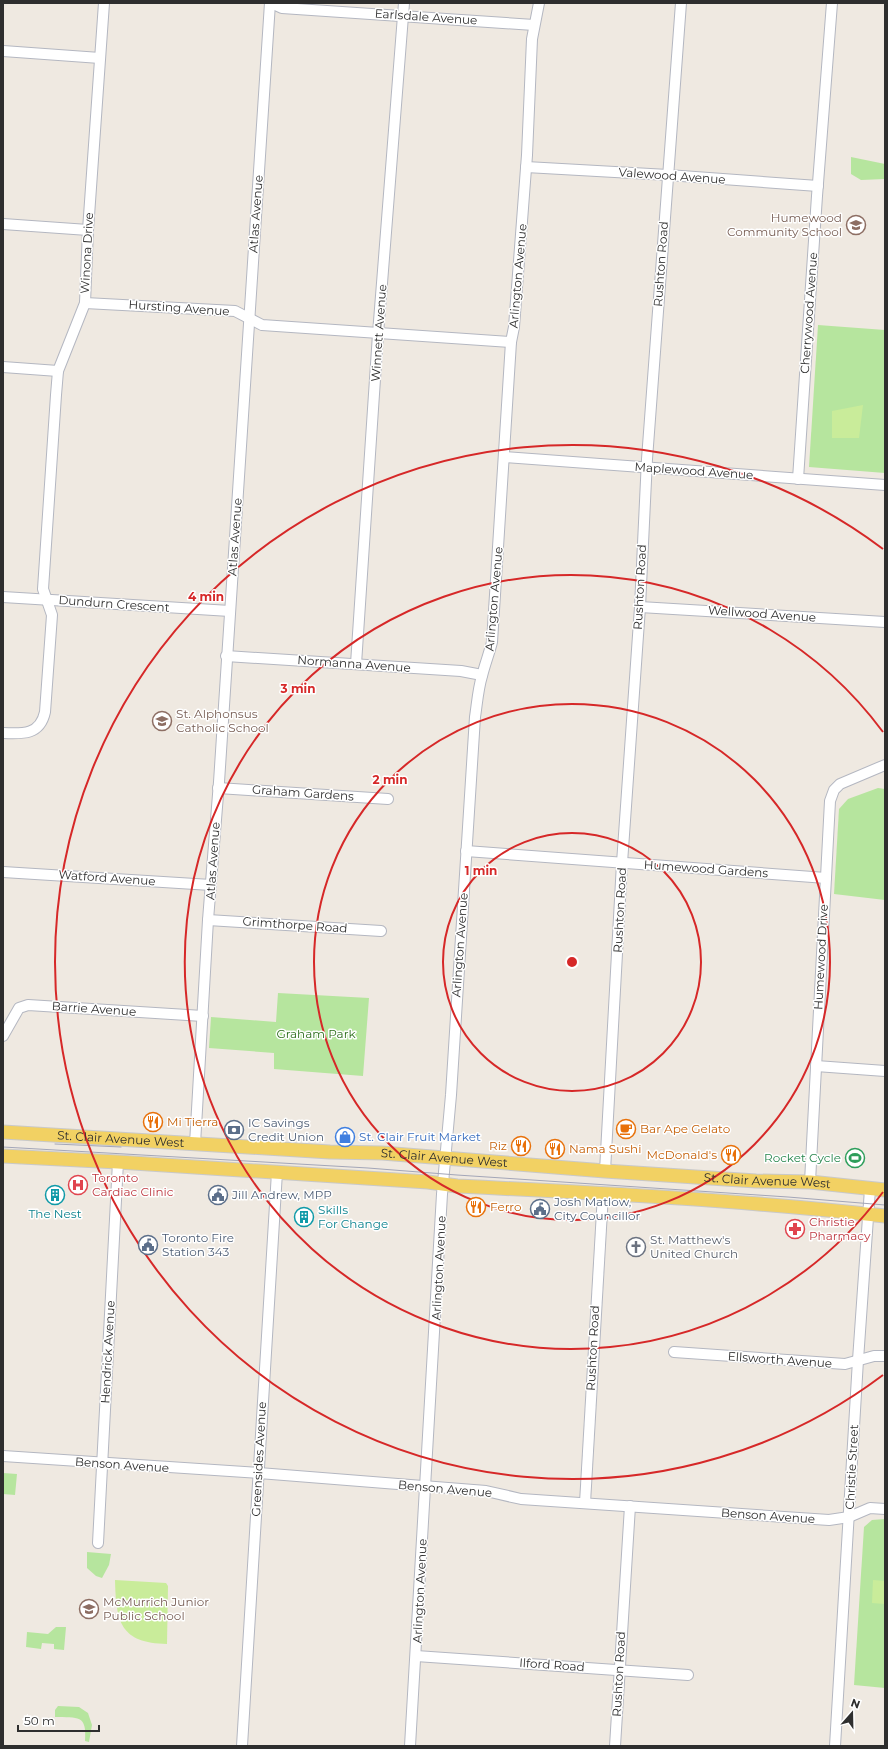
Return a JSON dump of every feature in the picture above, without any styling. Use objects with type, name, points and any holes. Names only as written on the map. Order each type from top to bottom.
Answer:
[{"type":"main road","name":"St. Clair Avenue West","points":[[3,1132],[330,1152],[382,1153],[605,1171],[756,1181],[810,1182],[885,1190]]},
{"type":"main road","name":"St. Clair Avenue West","points":[[3,1156],[277,1172],[790,1206],[885,1216]]},
{"type":"street","name":"Winona Drive","points":[[46,599],[42,590],[58,371],[85,303],[88,230],[104,3]]},
{"type":"street","name":"Earlsdale Avenue","points":[[271,3],[282,8],[534,25]]},
{"type":"street","name":"Atlas Avenue","points":[[195,1144],[208,920],[271,3]]},
{"type":"street","name":"Winnett Avenue","points":[[356,664],[378,334],[393,160],[404,3]]},
{"type":"street","name":"Arlington Avenue","points":[[410,1746],[443,1184],[446,1159],[475,717],[482,675],[492,642],[511,342],[514,327],[526,167],[534,25],[539,3]]},
{"type":"street","name":"Rushton Road","points":[[605,1171],[622,863],[640,607],[647,468],[680,3]]},
{"type":"street","name":"Cherrywood Avenue","points":[[798,479],[832,3]]},
{"type":"street","points":[[3,50],[100,58]]},
{"type":"street","name":"Valewood Avenue","points":[[526,167],[668,175],[818,186]]},
{"type":"street","points":[[3,224],[88,230]]},
{"type":"street","name":"Hursting Avenue","points":[[85,303],[235,311],[262,325],[511,342]]},
{"type":"street","points":[[3,367],[58,371]]},
{"type":"street","name":"Maplewood Avenue","points":[[504,457],[885,485]]},
{"type":"street","points":[[3,597],[46,599]]},
{"type":"street","name":"Dundurn Crescent","points":[[3,733],[22,734],[30,732],[40,725],[44,717],[52,615],[46,599],[230,611]]},
{"type":"street","name":"Wellwood Avenue","points":[[640,607],[885,622]]},
{"type":"street","name":"Normanna Avenue","points":[[226,656],[462,671],[482,675]]},
{"type":"street","name":"Humewood Drive","points":[[810,1182],[831,795],[840,784],[885,765]]},
{"type":"street","name":"Graham Gardens","points":[[218,788],[388,799]]},
{"type":"street","name":"Humewood Gardens","points":[[466,851],[826,878]]},
{"type":"street","name":"Watford Avenue","points":[[3,872],[211,885]]},
{"type":"street","name":"Grimthorpe Road","points":[[208,920],[381,931]]},
{"type":"street","name":"Barrie Avenue","points":[[3,1036],[19,1008],[28,1005],[203,1016]]},
{"type":"street","points":[[816,1066],[885,1071]]},
{"type":"street","name":"Hendrick Avenue","points":[[98,1543],[118,1162]]},
{"type":"street","name":"Greensides Avenue","points":[[242,1746],[277,1172]]},
{"type":"street","name":"Christie Street","points":[[835,1746],[858,1360],[870,1189]]},
{"type":"street","name":"Rushton Road","points":[[585,1503],[603,1194]]},
{"type":"street","name":"Ellsworth Avenue","points":[[674,1352],[845,1364],[874,1356],[885,1356]]},
{"type":"street","name":"Benson Avenue","points":[[3,1456],[259,1473],[486,1491],[521,1499],[829,1520],[849,1517],[870,1508],[885,1509]]},
{"type":"street","name":"Rushton Road","points":[[615,1746],[630,1506]]},
{"type":"street","name":"Ilford Road","points":[[416,1656],[688,1675]]},
{"type":"green space","points":[[851,157],[885,164],[885,179],[861,180],[851,174]]},
{"type":"green space","points":[[818,325],[885,330],[885,473],[809,467]]},
{"type":"green space","points":[[863,405],[859,438],[832,438],[832,411]]},
{"type":"green space","points":[[878,788],[885,789],[885,900],[834,894],[839,809],[848,799]]},
{"type":"green space","name":"Graham Park","points":[[278,993],[369,998],[363,1076],[274,1069],[274,1053],[209,1048],[211,1017],[276,1022]]},
{"type":"green space","points":[[3,1473],[17,1474],[15,1495],[3,1494]]},
{"type":"green space","points":[[885,1519],[885,1688],[854,1685],[864,1527],[872,1520]]},
{"type":"green space","points":[[87,1552],[111,1554],[109,1565],[102,1578],[96,1576],[87,1568]]},
{"type":"green space","points":[[115,1580],[166,1583],[168,1586],[167,1644],[151,1643],[139,1639],[130,1634],[124,1627],[117,1608]]},
{"type":"green space","points":[[873,1580],[885,1581],[885,1604],[872,1603]]},
{"type":"green space","points":[[56,1627],[66,1627],[64,1650],[54,1649],[54,1644],[42,1643],[41,1649],[26,1647],[27,1632],[48,1634]]},
{"type":"green space","points":[[58,1706],[79,1707],[88,1713],[92,1725],[89,1742],[85,1741],[84,1726],[79,1719],[70,1717],[55,1717],[55,1710]]},
{"type":"tram line","points":[[55,1144],[121,1147]]},
{"type":"tram line","points":[[3,1147],[368,1168],[885,1205]]},
{"type":"place","name":"Humewood Community School","points":[[856,225]]},
{"type":"place","name":"St. Alphonsus Catholic School","points":[[162,721]]},
{"type":"place","name":"Mi Tierra","points":[[153,1122]]},
{"type":"place","name":"Bar Ape Gelato","points":[[626,1129]]},
{"type":"place","name":"IC Savings Credit Union","points":[[234,1130]]},
{"type":"place","name":"St. Clair Fruit Market","points":[[345,1137]]},
{"type":"place","name":"Riz","points":[[521,1146]]},
{"type":"place","name":"Nama Sushi","points":[[555,1149]]},
{"type":"place","name":"McDonald's","points":[[731,1155]]},
{"type":"place","name":"Rocket Cycle","points":[[855,1158]]},
{"type":"place","name":"Toronto Cardiac Clinic","points":[[78,1185]]},
{"type":"place","name":"The Nest","points":[[55,1195]]},
{"type":"place","name":"Jill Andrew, MPP","points":[[218,1195]]},
{"type":"place","name":"Ferro","points":[[476,1207]]},
{"type":"place","name":"Josh Matlow, City Councillor","points":[[540,1209]]},
{"type":"place","name":"Skills For Change","points":[[304,1217]]},
{"type":"place","name":"Christie Pharmacy","points":[[795,1229]]},
{"type":"place","name":"Toronto Fire Station 343","points":[[148,1245]]},
{"type":"place","name":"St. Matthew's United Church","points":[[636,1247]]},
{"type":"place","name":"McMurrich Junior Public School","points":[[89,1609]]}]
